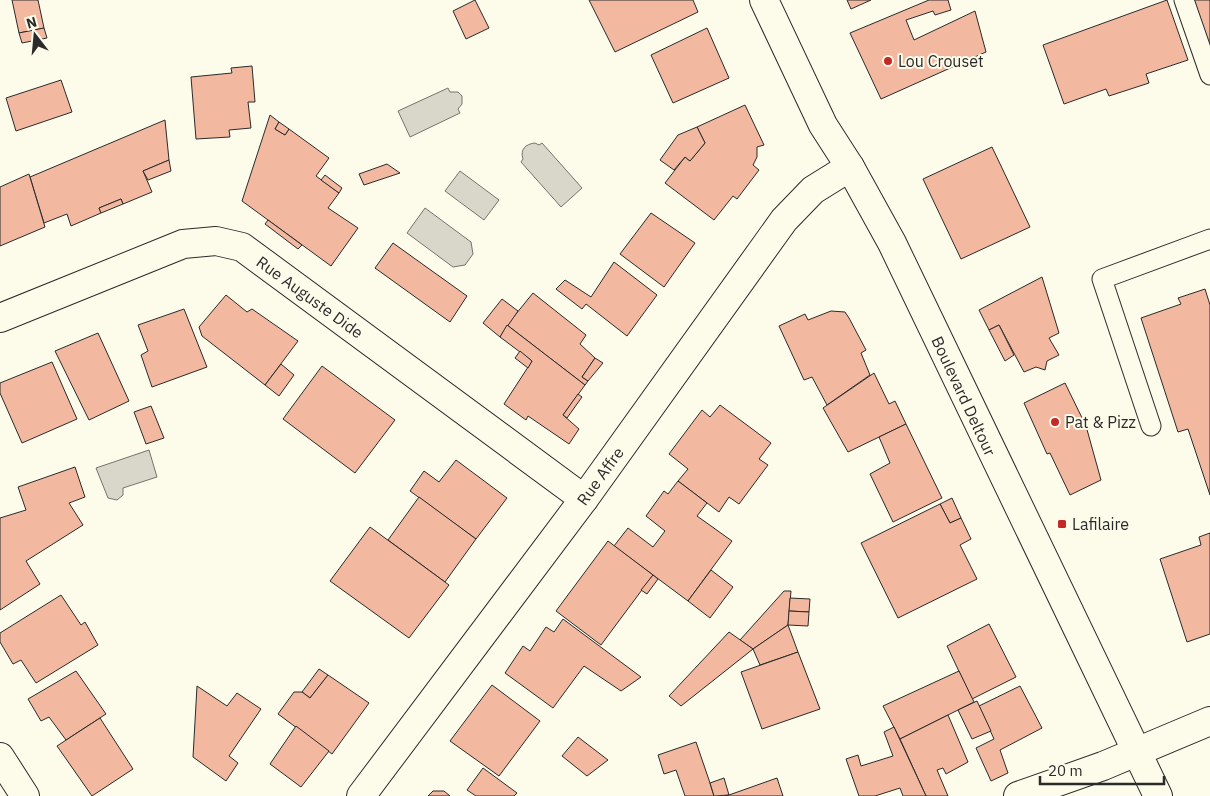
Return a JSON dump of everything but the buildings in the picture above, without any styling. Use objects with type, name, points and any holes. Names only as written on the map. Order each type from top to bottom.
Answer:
[{"type":"street","name":"Boulevard Deltour","points":[[764,0],[823,125],[850,167],[892,243],[1158,796]]},
{"type":"street","name":"Rue Affre","points":[[361,796],[584,499],[784,220],[813,190],[850,167]]},
{"type":"street","name":"Rue Auguste Dide","points":[[0,318],[184,244],[216,241],[242,247],[584,499]]},
{"type":"street","points":[[1018,796],[1137,753],[1210,721]]},
{"type":"street","points":[[0,757],[24,796]]},
{"type":"lane","points":[[1184,0],[1210,75]]},
{"type":"lane","points":[[1151,426],[1102,279],[1210,239]]},
{"type":"shaded area","points":[[448,88],[450,92],[458,92],[462,96],[462,104],[458,109],[460,113],[410,137],[398,111]]},
{"type":"shaded area","points":[[535,143],[539,145],[542,143],[582,188],[561,207],[521,162],[524,148]]},
{"type":"shaded area","points":[[460,171],[499,200],[484,220],[445,191]]},
{"type":"shaded area","points":[[425,208],[471,242],[473,254],[465,265],[453,267],[407,233]]},
{"type":"shaded area","points":[[149,450],[157,477],[123,488],[123,495],[117,500],[108,498],[96,468]]},
{"type":"place","name":"Lou Crouset","points":[[888,61]]},
{"type":"place","name":"Pat & Pizz","points":[[1055,422]]},
{"type":"place","name":"Lafilaire","points":[[1062,524]]}]
